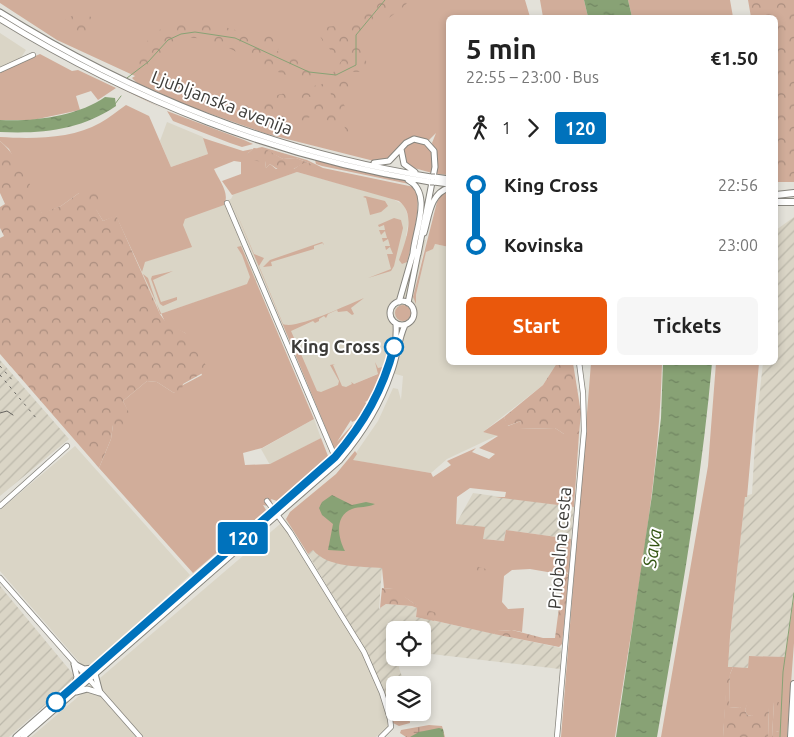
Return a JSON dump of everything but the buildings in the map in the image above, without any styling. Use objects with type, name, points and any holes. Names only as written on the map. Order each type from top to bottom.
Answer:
[{"type":"highway","points":[[778,195],[794,195]]},
{"type":"highway","points":[[778,202],[794,202]]},
{"type":"highway","points":[[791,737],[794,684]]},
{"type":"main road","name":"Ljubljanska avenija","points":[[0,12],[123,83]]},
{"type":"main road","name":"Ljubljanska avenija","points":[[0,20],[123,83],[204,121],[261,141],[344,165],[403,177],[446,179]]},
{"type":"main road","name":"Ljubljanska avenija","points":[[130,86],[227,123],[302,148],[358,163],[422,175],[446,185]]},
{"type":"main road","points":[[358,163],[387,162],[408,141],[418,139],[430,145],[435,154],[436,164],[415,254]]},
{"type":"main road","points":[[402,149],[404,164],[422,175]]},
{"type":"main road","points":[[403,177],[416,184],[421,195],[408,303]]},
{"type":"main road","points":[[399,302],[408,303],[413,308],[414,315],[410,322],[405,325],[396,324],[391,318],[390,311],[399,302],[434,201],[438,193],[446,188]]},
{"type":"main road","points":[[16,737],[73,687],[95,674],[335,457],[362,424],[376,398],[392,356],[396,324]]},
{"type":"main road","points":[[24,737],[71,694],[96,667],[276,512],[340,460],[363,430],[387,384],[405,325]]},
{"type":"main road","points":[[74,664],[86,669],[96,667]]},
{"type":"main road","points":[[73,687],[77,677],[74,664]]},
{"type":"main road","points":[[95,674],[100,693]]},
{"type":"main road","points":[[71,694],[87,689],[100,693]]},
{"type":"street","points":[[0,70],[33,55]]},
{"type":"street","points":[[227,203],[335,457]]},
{"type":"street","name":"Priobalna cesta","points":[[557,737],[584,432],[583,393],[578,365]]},
{"type":"street","points":[[0,506],[67,446]]},
{"type":"street","points":[[266,501],[276,512],[367,658],[382,693],[391,728],[380,737]]},
{"type":"street","points":[[0,578],[140,737]]},
{"type":"shaded area","points":[[0,33],[26,50],[20,59],[0,68]]},
{"type":"shaded area","points":[[167,122],[203,137],[208,154],[171,167],[160,141]]},
{"type":"shaded area","points":[[297,172],[391,198],[404,205],[409,219],[406,236],[426,240],[413,297],[415,300],[426,251],[435,244],[446,246],[446,365],[556,365],[543,385],[483,432],[498,435],[447,459],[431,473],[351,460],[378,421],[393,388],[398,389],[401,400],[403,376],[384,371],[315,401],[263,279],[160,314],[138,264],[189,247],[177,216],[231,199],[234,193]]},
{"type":"shaded area","points":[[794,217],[794,597],[785,657],[750,656],[748,668],[727,667],[745,496],[752,494],[756,425],[763,365],[778,365],[778,229]]},
{"type":"shaded area","points":[[0,360],[69,439],[0,496]]},
{"type":"shaded area","points":[[314,419],[321,438],[270,465],[261,449]]},
{"type":"shaded area","points":[[75,446],[190,575],[93,664],[86,666],[81,664],[0,571],[0,510]]},
{"type":"shaded area","points":[[473,493],[574,507],[571,539],[506,530],[504,541],[483,539],[456,524]]},
{"type":"shaded area","points":[[286,519],[365,650],[386,705],[386,721],[392,721],[393,723],[376,737],[31,737]]},
{"type":"shaded area","points":[[313,550],[352,565],[382,568],[379,609],[386,604],[412,606],[417,608],[416,617],[561,648],[560,669],[431,654],[431,621],[386,621],[386,666],[399,666],[402,676],[386,676],[386,698],[383,699],[365,650],[308,554]]},
{"type":"shaded area","points":[[0,586],[73,674],[73,680],[9,737],[0,737]]},
{"type":"green space","points":[[0,0],[525,0],[529,15],[446,15],[446,175],[436,174],[438,158],[432,143],[436,133],[428,141],[420,138],[407,141],[391,155],[378,162],[267,134],[191,107],[137,83],[132,78],[135,76],[57,40],[0,3]]},
{"type":"green space","points":[[373,0],[409,0],[404,7],[382,24],[377,22],[382,16],[377,13],[371,24],[365,28],[362,51],[368,66],[364,72],[350,72],[347,79],[352,83],[342,101],[350,116],[351,134],[347,135],[342,118],[338,114],[338,122],[324,120],[316,113],[305,120],[292,124],[275,118],[332,100],[330,90],[259,114],[245,106],[261,99],[326,83],[342,60],[325,45],[315,27],[340,25],[348,22],[368,9],[374,3]]},
{"type":"green space","points":[[540,0],[584,0],[588,15],[543,15]]},
{"type":"green space","points":[[628,0],[730,0],[733,15],[632,15]]},
{"type":"green space","points":[[748,0],[794,0],[794,182],[778,182],[778,15],[751,15]]},
{"type":"green space","points":[[85,9],[97,26],[82,38],[57,24]]},
{"type":"green space","points":[[180,22],[221,26],[261,37],[261,25],[267,26],[279,49],[275,50],[320,70],[316,80],[291,77],[216,43],[192,38],[185,39],[176,44],[158,60],[165,79],[133,66],[139,53],[154,32]]},
{"type":"green space","points":[[13,31],[161,108],[102,79]]},
{"type":"green space","points":[[40,54],[72,71],[78,70],[116,88],[98,100],[91,91],[76,96],[80,110],[33,120],[0,120],[0,71]]},
{"type":"green space","points":[[126,105],[149,116],[171,167],[208,154],[203,138],[243,151],[253,149],[247,154],[265,161],[266,168],[270,164],[276,169],[294,169],[304,162],[314,165],[296,158],[283,159],[256,148],[262,147],[307,160],[323,168],[414,187],[418,201],[417,212],[414,235],[407,262],[402,264],[399,260],[408,229],[408,221],[404,207],[399,201],[297,172],[232,195],[222,181],[241,174],[241,162],[234,161],[214,169],[225,192],[226,201],[224,205],[185,219],[183,225],[192,247],[145,262],[142,272],[116,216],[103,221],[95,208],[79,193],[61,206],[42,214],[9,149],[0,141],[0,137],[38,138],[77,132],[100,123]]},
{"type":"green space","points":[[167,111],[253,144],[242,147],[230,143],[173,121]]},
{"type":"green space","points":[[0,141],[20,166],[42,213],[61,206],[79,193],[105,192],[110,202],[96,209],[103,221],[116,215],[160,314],[169,324],[189,336],[208,370],[183,384],[182,389],[174,393],[157,382],[147,381],[123,401],[134,422],[126,427],[113,425],[111,439],[99,468],[0,354],[0,238],[4,236],[0,228],[0,207],[5,204],[0,193]]},
{"type":"green space","points":[[414,142],[429,148],[433,161],[432,173],[407,166],[404,152],[407,146]]},
{"type":"green space","points":[[254,148],[267,150],[283,159],[296,158],[314,165],[310,169],[304,163],[285,174],[270,164],[266,168],[265,161],[257,161],[251,158],[247,154]]},
{"type":"green space","points":[[315,160],[407,181],[414,185],[322,166],[316,164]]},
{"type":"green space","points":[[446,192],[446,246],[435,244],[433,249],[426,252],[416,295],[416,304],[413,297],[437,202],[441,195]]},
{"type":"green space","points":[[363,197],[385,201],[388,206],[381,212],[370,215],[366,198]]},
{"type":"green space","points":[[232,202],[254,254],[264,258],[259,266],[283,324],[290,325],[310,320],[364,298],[351,308],[354,314],[352,315],[347,311],[338,312],[337,310],[328,314],[326,318],[324,316],[315,323],[313,321],[291,331],[317,391],[321,392],[338,385],[339,381],[330,365],[335,364],[333,365],[342,386],[346,387],[352,384],[351,382],[354,384],[378,374],[375,362],[378,368],[383,367],[386,356],[388,356],[373,398],[365,402],[369,405],[358,419],[352,422],[351,420],[337,442],[352,425],[356,427],[336,448],[334,448]]},
{"type":"green space","points":[[394,218],[401,220],[403,228],[394,266],[391,271],[368,278],[391,269],[387,254],[393,254],[390,247],[386,250],[385,246],[390,246],[388,239],[383,242],[382,238],[387,238],[385,231],[381,235],[379,230],[385,230],[384,225],[379,227],[378,225]]},
{"type":"green space","points":[[323,243],[314,246],[314,249],[271,262],[272,266],[263,267],[270,260]]},
{"type":"green space","points":[[241,246],[314,419],[262,448],[243,453],[245,465],[270,464],[321,438],[328,456],[277,501],[271,499],[272,503],[269,500],[265,502],[268,506],[263,505],[266,510],[193,573],[99,468],[111,439],[113,425],[133,422],[123,401],[147,381],[157,382],[174,393],[183,385],[202,375],[185,333],[166,324],[161,314],[247,284],[250,277],[237,247]]},
{"type":"green space","points":[[173,271],[153,280],[161,302],[177,297],[177,300],[163,306],[160,304],[151,279],[152,276]]},
{"type":"green space","points":[[143,274],[148,278],[156,303]]},
{"type":"green space","points":[[403,305],[411,313],[403,321],[395,313]]},
{"type":"green space","points":[[556,365],[573,365],[581,413],[579,434],[564,434],[555,428],[519,429],[521,421],[507,426],[504,417],[543,385]]},
{"type":"green space","points":[[591,365],[662,365],[660,410],[651,504],[615,737],[561,737]]},
{"type":"green space","points":[[716,365],[759,365],[747,497],[745,497],[730,637],[723,737],[661,737],[708,466]]},
{"type":"green space","points":[[504,417],[508,426],[521,421],[520,429],[555,428],[564,434],[579,434],[574,507],[495,497],[505,497],[506,492],[470,488],[457,497],[456,524],[485,527],[483,539],[504,541],[506,530],[571,539],[569,575],[567,572],[565,575],[530,569],[512,570],[504,576],[502,602],[508,609],[524,608],[522,632],[512,630],[497,631],[494,634],[418,617],[419,607],[393,589],[384,588],[382,568],[336,563],[319,556],[313,550],[308,554],[286,519],[290,512],[336,474],[355,451],[357,454],[353,460],[431,473],[433,477],[451,465],[447,461],[476,448],[472,452],[489,459],[495,454],[479,448],[498,436],[483,432]]},
{"type":"green space","points":[[465,563],[486,569],[489,574],[461,569],[461,564]]},
{"type":"green space","points":[[565,572],[569,575],[562,644],[559,647],[494,634],[496,631],[512,630],[543,638],[555,638],[563,577],[559,575],[565,575]]},
{"type":"green space","points":[[382,588],[397,589],[415,604],[437,613],[434,621],[416,617],[417,608],[412,606],[386,604],[380,608]]},
{"type":"green space","points":[[794,597],[794,643],[787,737],[779,737],[779,732],[776,731],[774,702],[772,737],[768,737],[769,708],[752,716],[747,715],[745,710],[748,700],[740,708],[729,707],[730,674],[733,667],[748,668],[749,656],[785,657]]},
{"type":"green space","points":[[727,667],[733,667],[730,674],[729,707],[740,708],[744,699],[749,700],[745,710],[747,715],[752,716],[759,708],[769,708],[768,737],[723,737]]},
{"type":"green space","points":[[774,702],[779,702],[776,731],[779,732],[779,737],[772,737]]},
{"type":"green space","points":[[392,721],[410,721],[410,723],[399,726]]},
{"type":"green space","points":[[429,725],[442,726],[445,737],[406,737],[400,733],[401,730]]},
{"type":"water","points":[[584,0],[628,0],[632,15],[588,15]]},
{"type":"water","points":[[105,97],[115,98],[116,106],[103,114],[75,125],[46,131],[0,132],[0,120],[40,119],[69,113],[94,104]]},
{"type":"water","name":"Sava","points":[[663,365],[712,365],[702,457],[657,737],[616,737],[652,495],[661,418]]},
{"type":"water","points":[[332,495],[352,505],[366,502],[375,504],[352,509],[342,517],[339,534],[345,551],[328,550],[333,524],[322,515],[319,508],[322,502]]},
{"type":"water","points":[[443,729],[444,737],[410,737],[419,732]]},
{"type":"waterway","points":[[127,78],[148,62],[168,40],[181,34],[195,32],[235,38],[309,72],[336,75],[356,65],[356,35],[385,0]]},
{"type":"waterway","points":[[115,104],[121,96]]},
{"type":"waterway","points":[[780,737],[783,672],[794,593]]},
{"type":"tram line","points":[[0,413],[7,411],[13,415]]},
{"type":"railway","points":[[0,366],[14,382]]},
{"type":"railway","points":[[0,375],[37,419]]},
{"type":"bus line","name":"120","points":[[56,702],[335,457],[362,424],[372,407],[385,377],[394,347]]},
{"type":"place","name":"King Cross","points":[[394,347]]}]
